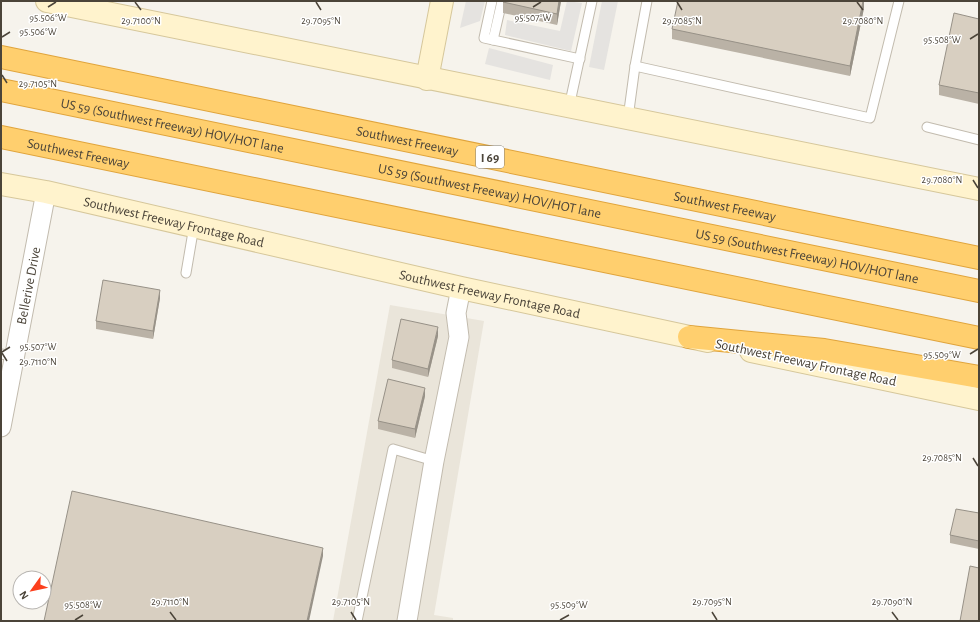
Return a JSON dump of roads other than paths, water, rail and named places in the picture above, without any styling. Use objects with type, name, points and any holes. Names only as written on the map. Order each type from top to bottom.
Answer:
[{"type":"highway","name":"Southwest Freeway","points":[[1,57],[979,258]]},
{"type":"highway","name":"US 59 (Southwest Freeway) HOV/HOT lane","points":[[1,90],[979,291]]},
{"type":"highway","name":"Southwest Freeway","points":[[1,137],[979,338]]},
{"type":"highway","points":[[689,338],[824,350],[979,378]]},
{"type":"main road","points":[[47,1],[427,79],[979,189]]},
{"type":"main road","points":[[427,79],[442,1]]},
{"type":"main road","name":"Southwest Freeway Frontage Road","points":[[1,184],[46,192],[462,288],[547,305],[689,338],[979,399]]},
{"type":"street","name":"Bellerive Drive","points":[[1,427],[8,355],[46,192]]},
{"type":"street","points":[[407,621],[434,461],[459,337],[456,313],[462,288]]},
{"type":"lane","points":[[492,1],[484,38],[580,59]]},
{"type":"lane","points":[[493,40],[502,1]]},
{"type":"lane","points":[[569,107],[592,1]]},
{"type":"lane","points":[[628,119],[635,66],[647,1]]},
{"type":"lane","points":[[635,66],[870,118],[899,1]]},
{"type":"lane","points":[[928,127],[979,140]]},
{"type":"lane","points":[[186,273],[194,226]]},
{"type":"lane","points":[[357,621],[393,449],[434,461]]}]
